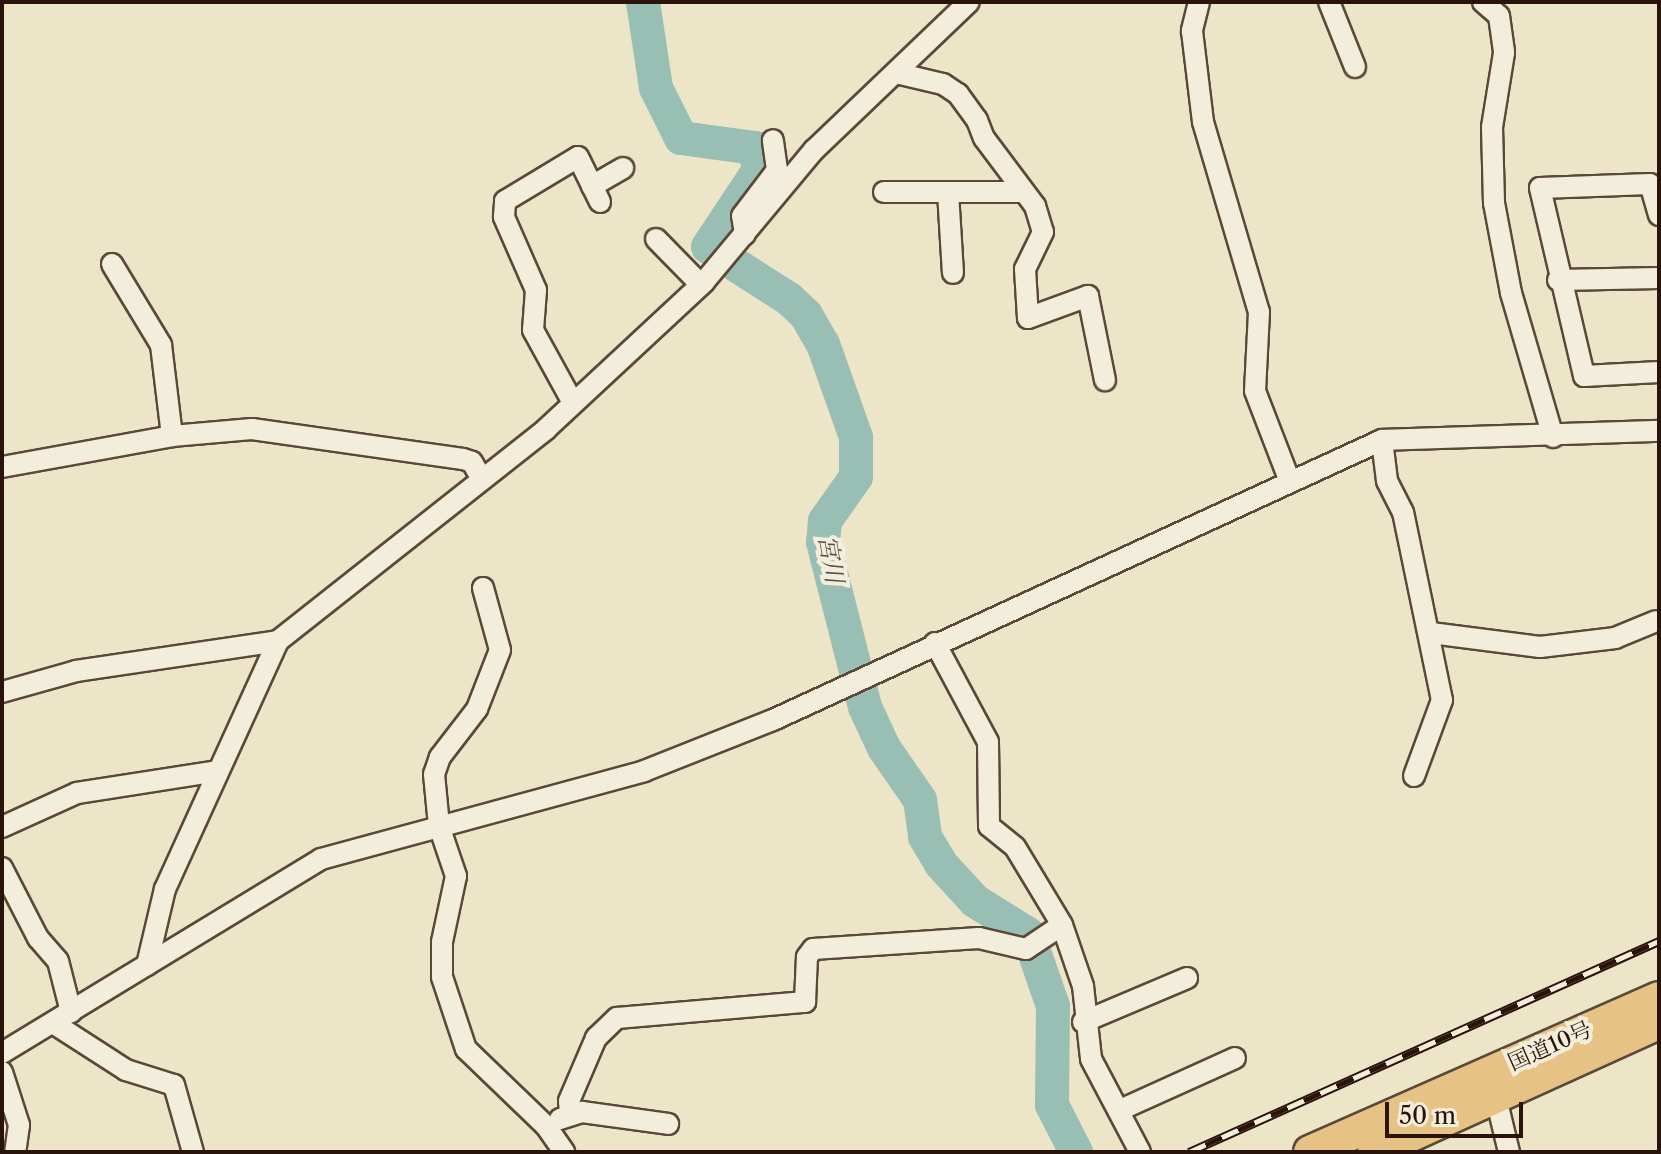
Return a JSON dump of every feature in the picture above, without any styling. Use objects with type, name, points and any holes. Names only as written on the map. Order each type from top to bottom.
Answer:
[{"type":"highway","name":"国道10号","points":[[1310,1152],[1659,998]]},
{"type":"highway","name":"国道10号","points":[[1374,1152],[1659,1023]]},
{"type":"street","points":[[147,965],[165,889],[278,641],[482,479],[703,284],[814,150],[969,2]]},
{"type":"street","points":[[1199,2],[1192,31],[1203,122],[1259,312],[1255,391],[1289,479]]},
{"type":"street","points":[[1329,2],[1355,67]]},
{"type":"street","points":[[1483,2],[1499,16],[1504,53],[1492,127],[1494,203],[1511,293],[1553,437]]},
{"type":"street","points":[[896,73],[943,84],[958,94],[1024,192],[1043,232],[1025,269],[1028,318],[1088,296],[1105,380]]},
{"type":"street","points":[[740,241],[742,216],[777,170],[773,140]]},
{"type":"street","points":[[572,401],[533,330],[536,290],[504,217],[505,201],[578,157],[596,194],[623,168]]},
{"type":"street","points":[[1659,215],[1650,184],[1540,188],[1558,280],[1584,376],[1659,372]]},
{"type":"street","points":[[884,192],[1024,192]]},
{"type":"street","points":[[948,192],[953,273]]},
{"type":"street","points":[[656,239],[703,284]]},
{"type":"street","points":[[112,264],[161,345],[172,436]]},
{"type":"street","points":[[1558,280],[1659,278]]},
{"type":"street","points":[[2,467],[172,436],[252,429],[463,459],[472,462],[482,479]]},
{"type":"street","points":[[2,1053],[321,859],[644,771],[773,720],[1289,479],[1382,440],[1553,437],[1659,431]]},
{"type":"street","points":[[1382,440],[1387,481],[1403,512],[1431,633],[1442,700],[1414,776]]},
{"type":"street","points":[[483,588],[500,650],[470,723],[440,757],[434,798],[439,826],[456,876],[441,962],[458,1034],[466,1049],[546,1126],[564,1152]]},
{"type":"street","points":[[1431,633],[1540,647],[1615,638],[1656,621]]},
{"type":"street","points":[[2,692],[76,671],[278,641]]},
{"type":"street","points":[[935,643],[988,742],[989,826],[1015,847],[1062,925],[1080,971],[1083,1022],[1091,1059],[1140,1152]]},
{"type":"street","points":[[2,827],[77,793],[217,771]]},
{"type":"street","points":[[2,868],[38,938],[58,961],[71,1012]]},
{"type":"street","points":[[570,1114],[569,1101],[596,1038],[617,1018],[805,1002],[807,957],[813,949],[979,938],[1026,949],[1062,925]]},
{"type":"street","points":[[1083,1022],[1187,978]]},
{"type":"street","points":[[53,1023],[126,1070],[174,1085],[193,1152]]},
{"type":"street","points":[[1120,1110],[1235,1058]]},
{"type":"street","points":[[2,1072],[19,1125],[15,1152]]},
{"type":"street","points":[[1496,1098],[1509,1152]]},
{"type":"street","points":[[546,1126],[570,1114],[668,1124]]},
{"type":"waterway","name":"宮川","points":[[643,2],[656,88],[681,138],[755,148],[759,170],[708,247],[789,299],[806,315],[823,344],[856,437],[856,477],[825,521],[823,542],[865,707],[884,748],[920,800],[925,837],[941,864],[975,901],[1028,934],[1053,1006],[1052,1105],[1076,1152]]},
{"type":"railway","points":[[1189,1152],[1659,941]]}]
